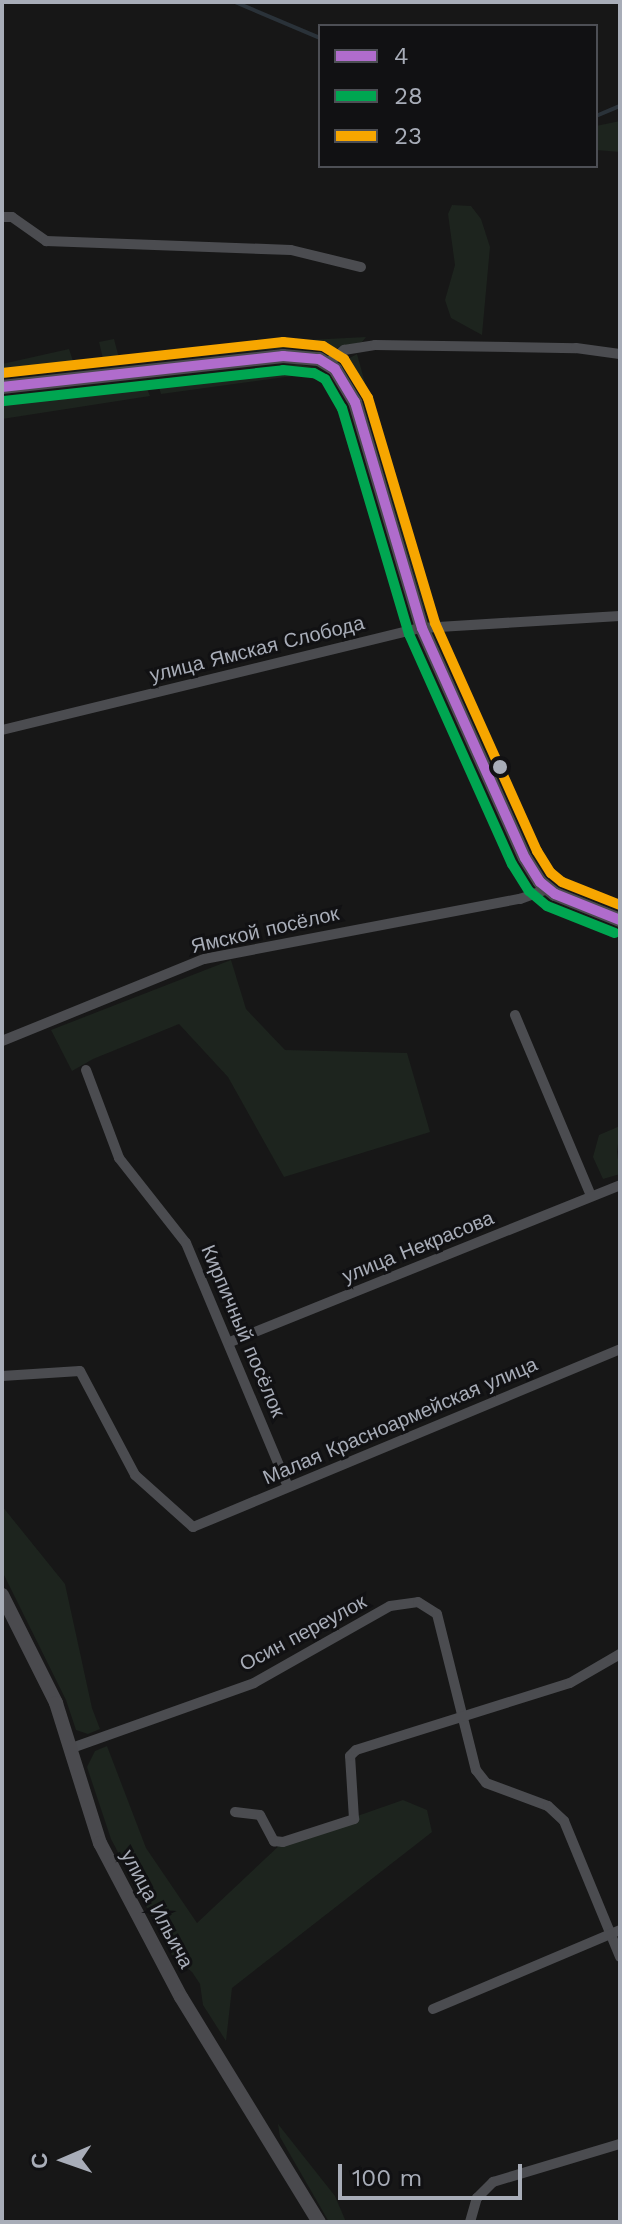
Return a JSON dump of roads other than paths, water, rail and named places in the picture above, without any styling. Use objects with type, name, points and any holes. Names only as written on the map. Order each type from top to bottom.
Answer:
[{"type":"main road","points":[[2,387],[283,356],[312,358],[328,363],[342,376],[355,402],[422,628],[510,829],[533,872],[547,889],[620,920]]},
{"type":"main road","name":"улица Ильича","points":[[2,1595],[56,1703],[100,1843],[166,1969],[319,2222]]},
{"type":"street","points":[[2,217],[12,217],[46,241],[291,250],[361,267]]},
{"type":"street","points":[[328,363],[344,350],[375,345],[576,348],[620,354]]},
{"type":"street","name":"улица Ямская Слобода","points":[[2,730],[422,628],[620,616]]},
{"type":"street","name":"Ямской посёлок","points":[[2,1041],[204,959],[520,899],[547,889]]},
{"type":"street","points":[[515,1015],[591,1196]]},
{"type":"street","name":"Кирпичный посёлок","points":[[86,1070],[119,1158],[186,1243],[230,1342],[288,1487]]},
{"type":"street","name":"улица Некрасова","points":[[230,1342],[620,1185]]},
{"type":"street","name":"Малая Красноармейская улица","points":[[2,1376],[80,1371],[135,1475],[193,1527],[620,1349]]},
{"type":"street","name":"Осин переулок","points":[[69,1749],[254,1683],[390,1606],[418,1602],[437,1614],[476,1770],[486,1783],[548,1806],[564,1821],[615,1933]]},
{"type":"street","points":[[235,1812],[260,1815],[274,1841],[283,1842],[354,1819],[350,1756],[356,1750],[570,1683],[620,1654]]},
{"type":"street","points":[[433,2009],[615,1933],[620,1957]]},
{"type":"street","points":[[470,2222],[477,2198],[493,2182],[620,2144]]},
{"type":"waterway","points":[[235,2],[318,37]]},
{"type":"waterway","points":[[598,115],[620,106]]}]
